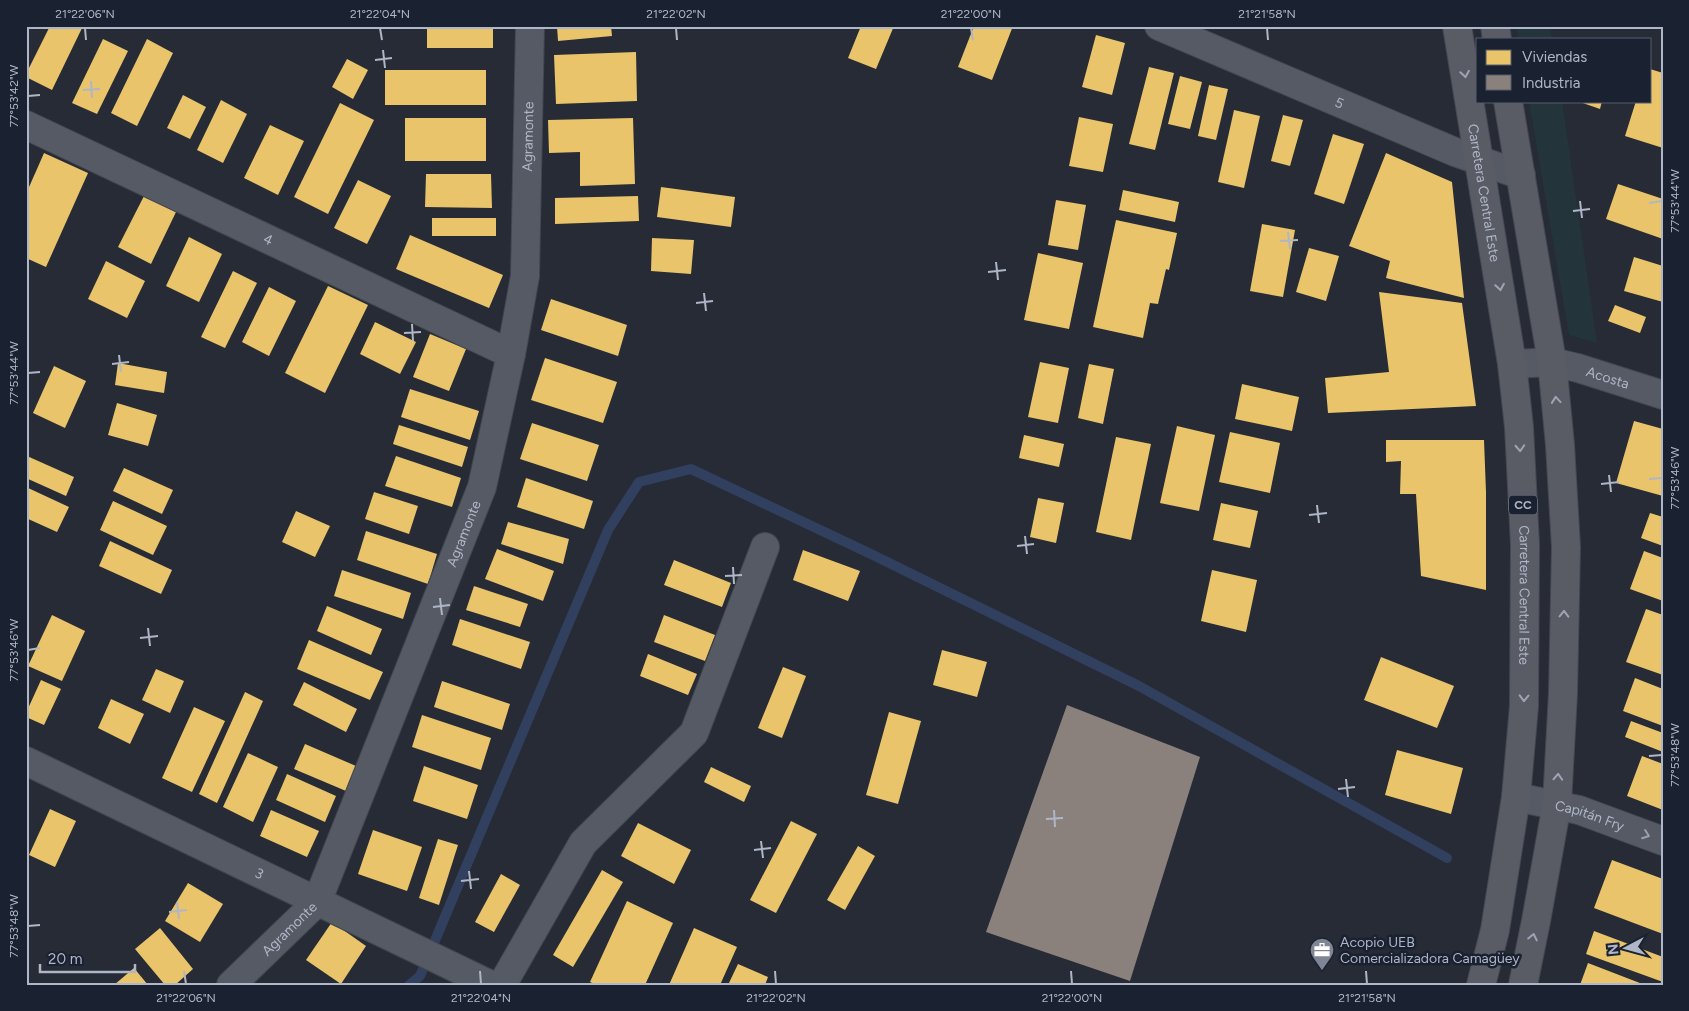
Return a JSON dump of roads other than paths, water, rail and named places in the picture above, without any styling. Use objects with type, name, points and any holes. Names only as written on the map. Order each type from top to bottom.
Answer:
[{"type":"main road","name":"Carretera Central Este","points":[[1457,26],[1512,364],[1519,427],[1525,545],[1524,706],[1516,797],[1495,930],[1481,985]]},
{"type":"main road","points":[[1508,102],[1552,362],[1560,445],[1566,547],[1563,693],[1557,804],[1522,985]]},
{"type":"street","name":"Agramonte","points":[[231,985],[318,902],[482,487],[511,354],[525,276],[530,26]]},
{"type":"street","name":"5","points":[[1158,26],[1455,152],[1521,175]]},
{"type":"street","name":"4","points":[[26,125],[511,354]]},
{"type":"street","name":"Acosta","points":[[1512,364],[1552,362],[1578,368],[1663,395]]},
{"type":"street","points":[[502,985],[583,843],[694,733],[765,547]]},
{"type":"street","name":"3","points":[[26,761],[491,985]]},
{"type":"street","name":"Capitán Fry","points":[[1516,797],[1579,810],[1663,841]]},
{"type":"waterway","points":[[409,985],[420,976],[608,530],[639,482],[691,469],[873,555],[1139,686],[1447,858]]},
{"type":"place","name":"Acopio UEB Comercializadora Camagüey","points":[[1322,971]]}]
